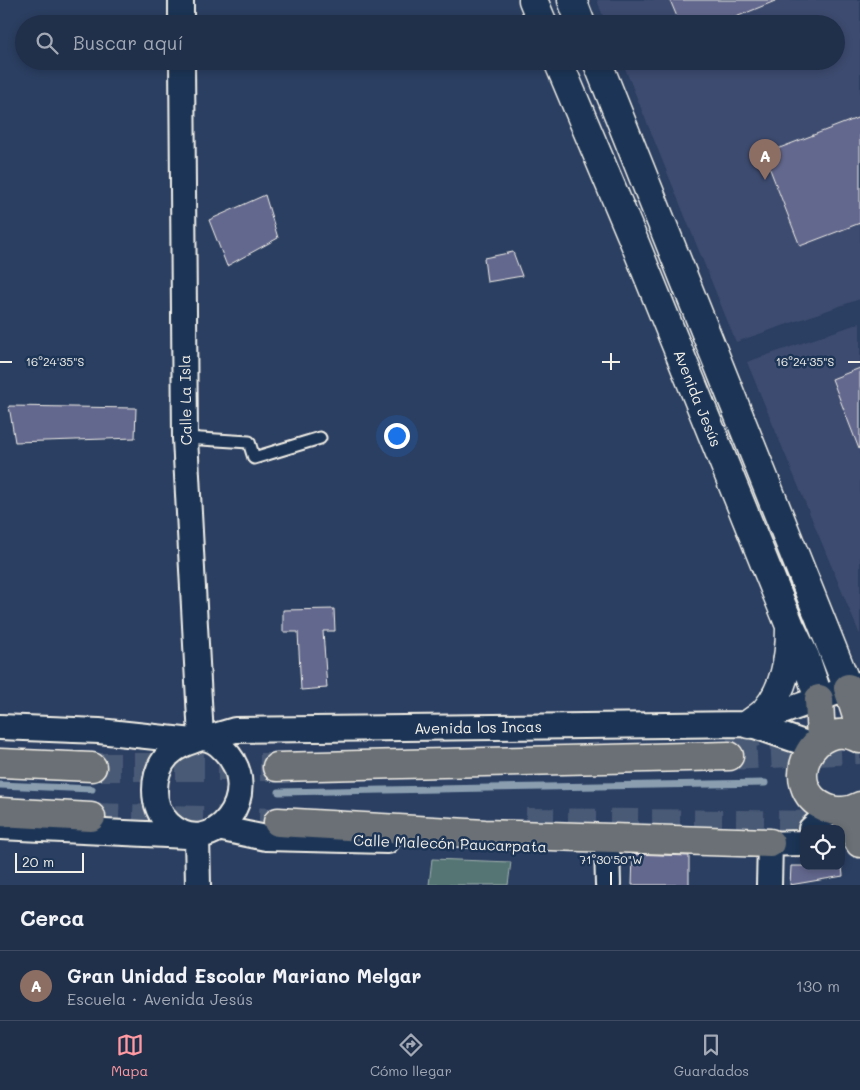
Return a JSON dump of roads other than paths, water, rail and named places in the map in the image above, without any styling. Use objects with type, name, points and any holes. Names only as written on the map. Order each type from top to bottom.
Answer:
[{"type":"main road","points":[[533,0],[539,15]]},
{"type":"main road","points":[[572,0],[578,15]]},
{"type":"main road","name":"Avenida Jesús","points":[[562,70],[636,246],[790,626],[805,657],[819,699],[817,743]]},
{"type":"main road","name":"Avenida Jesús","points":[[601,70],[759,467],[854,686],[860,726]]},
{"type":"main road","points":[[636,246],[668,238]]},
{"type":"main road","points":[[731,479],[759,467]]},
{"type":"main road","points":[[749,724],[767,710],[776,696],[790,650],[790,626]]},
{"type":"main road","points":[[860,740],[854,736],[841,734],[831,736],[817,743],[807,754],[803,774],[809,794],[815,801],[844,809],[860,844]]},
{"type":"main road","points":[[277,767],[674,758],[729,750]]},
{"type":"main road","points":[[0,763],[92,766]]},
{"type":"main road","points":[[0,812],[91,817]]},
{"type":"main road","points":[[526,822],[278,822],[485,834],[797,839]]},
{"type":"street","points":[[181,0],[181,15]]},
{"type":"street","name":"Calle La Isla","points":[[182,70],[185,438],[201,739]]},
{"type":"street","name":"Avenida los Incas","points":[[749,724],[854,686]]},
{"type":"street","name":"Avenida los Incas","points":[[0,728],[99,731],[201,739],[236,730],[749,724],[817,743]]},
{"type":"street","points":[[0,827],[201,833],[228,819],[236,808],[240,794],[240,780],[237,766],[230,755],[220,745],[201,739],[180,746],[168,755],[160,767],[155,781],[155,795],[158,809],[176,831],[201,833]]},
{"type":"street","points":[[769,885],[797,839],[844,809]]},
{"type":"street","points":[[198,885],[201,833]]},
{"type":"street","name":"Calle Malecón Paucarpata","points":[[201,833],[266,838],[607,847],[797,839]]},
{"type":"street","points":[[845,844],[860,844]]},
{"type":"street","points":[[607,847],[608,885]]},
{"type":"lane","points":[[185,438],[249,442],[254,458],[320,438]]},
{"type":"waterway","points":[[279,792],[765,783]]},
{"type":"waterway","points":[[0,785],[92,789]]},
{"type":"tunnel","points":[[729,744],[778,722]]},
{"type":"tunnel","points":[[729,756],[860,750]]},
{"type":"tunnel","points":[[92,767],[277,767]]},
{"type":"tunnel","points":[[91,817],[278,822]]},
{"type":"tunnel","points":[[526,822],[837,825]]},
{"type":"place","name":"Gran Unidad Escolar Mariano Melgar","points":[[765,180]]}]
